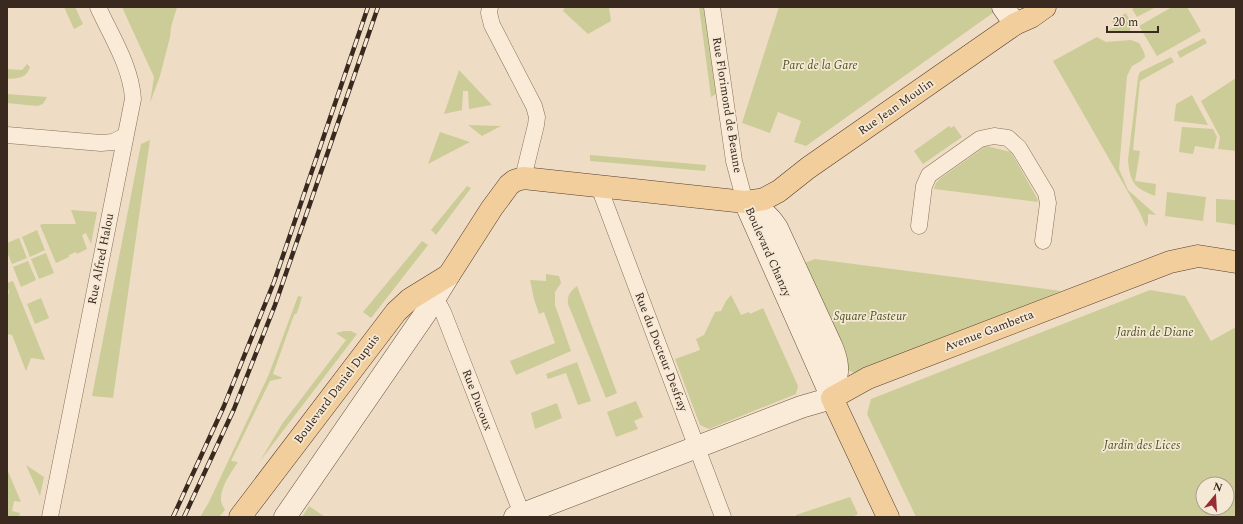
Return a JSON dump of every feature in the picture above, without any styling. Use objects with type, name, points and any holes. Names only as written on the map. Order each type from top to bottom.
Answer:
[{"type":"main road","name":"Rue Jean Moulin","points":[[522,178],[746,202],[764,198],[779,191],[1009,15],[1031,17],[1045,7]]},
{"type":"main road","name":"Boulevard Daniel Dupuis","points":[[240,517],[396,312],[410,299],[432,292],[449,275],[492,208],[509,185],[522,178]]},
{"type":"main road","name":"Boulevard Chanzy","points":[[746,202],[832,398],[888,517]]},
{"type":"main road","name":"Avenue Gambetta","points":[[519,516],[801,407],[832,398],[868,378],[1170,262],[1188,257],[1208,256],[1236,262]]},
{"type":"main road","points":[[285,517],[425,314],[432,292]]},
{"type":"street","name":"Rue Alfred Halou","points":[[50,517],[133,99],[132,87],[128,72],[98,7]]},
{"type":"street","points":[[490,7],[489,13],[492,26],[534,106],[537,117],[522,178]]},
{"type":"street","name":"Rue Florimond de Beaune","points":[[712,7],[734,161],[746,202]]},
{"type":"street","points":[[7,135],[101,143],[114,142],[125,136]]},
{"type":"street","points":[[920,226],[924,186],[929,175],[980,139],[994,136],[1008,138],[1019,148],[1046,193],[1048,203],[1043,241]]},
{"type":"street","name":"Rue du Docteur Desfray","points":[[599,186],[723,517]]},
{"type":"street","name":"Rue Ducoux","points":[[432,292],[443,312],[519,516]]},
{"type":"green space","points":[[64,7],[75,7],[83,24],[74,29]]},
{"type":"green space","points":[[122,7],[177,7],[160,76],[150,103],[154,77]]},
{"type":"green space","points":[[565,7],[609,7],[611,21],[588,34],[563,11]]},
{"type":"green space","points":[[699,7],[705,7],[716,94],[711,97]]},
{"type":"green space","name":"Parc de la Gare","points":[[779,7],[995,7],[997,10],[806,146],[794,142],[801,121],[778,112],[770,133],[742,123]]},
{"type":"green space","points":[[1136,7],[1156,7],[1137,17],[1132,9]]},
{"type":"green space","points":[[1172,7],[1187,7],[1201,31],[1157,56],[1139,26]]},
{"type":"green space","points":[[1126,13],[1131,23],[1130,31],[1126,33],[1106,32],[1115,27],[1112,21]]},
{"type":"green space","points":[[1097,37],[1106,42],[1131,40],[1139,43],[1144,52],[1145,57],[1132,66],[1127,76],[1119,169],[1128,190],[1156,215],[1148,214],[1148,223],[1146,227],[1140,213],[1053,61]]},
{"type":"green space","points":[[1204,38],[1207,43],[1180,58],[1177,52]]},
{"type":"green space","points":[[1171,57],[1174,62],[1140,81],[1133,150],[1140,151],[1135,181],[1156,184],[1155,196],[1142,190],[1134,183],[1130,174],[1128,160],[1138,77],[1140,72]]},
{"type":"green space","points":[[27,64],[30,67],[24,76],[7,79],[7,69],[22,70]]},
{"type":"green space","points":[[459,70],[492,105],[469,109],[468,91],[463,91],[462,110],[444,114]]},
{"type":"green space","points":[[1236,78],[1236,151],[1218,149],[1220,137],[1201,101]]},
{"type":"green space","points":[[7,94],[47,97],[43,104],[37,106],[7,103]]},
{"type":"green space","points":[[1192,95],[1208,125],[1174,121],[1176,104]]},
{"type":"green space","points":[[468,125],[501,126],[482,136]]},
{"type":"green space","points":[[949,126],[951,128],[954,126],[962,137],[923,164],[914,151]]},
{"type":"green space","points":[[1182,127],[1213,129],[1217,137],[1214,149],[1195,146],[1193,154],[1179,152]]},
{"type":"green space","points":[[440,132],[470,142],[428,164]]},
{"type":"green space","points":[[150,140],[113,398],[92,396],[141,144]]},
{"type":"green space","points":[[986,146],[1011,152],[1038,202],[934,189],[936,183],[941,178]]},
{"type":"green space","points":[[590,155],[706,165],[705,171],[590,161]]},
{"type":"green space","points":[[467,186],[471,188],[436,235],[431,230]]},
{"type":"green space","points":[[1167,192],[1206,197],[1203,221],[1165,216]]},
{"type":"green space","points":[[1216,199],[1236,200],[1236,225],[1216,222]]},
{"type":"green space","points":[[71,210],[97,212],[91,244],[86,233],[82,235],[87,249],[77,254],[76,252],[69,255],[69,257],[56,263],[40,225],[76,224]]},
{"type":"green space","points":[[37,230],[45,250],[30,257],[22,237]]},
{"type":"green space","points":[[19,238],[27,258],[12,264],[7,252],[7,243]]},
{"type":"green space","points":[[422,241],[428,245],[371,318],[363,312]]},
{"type":"green space","points":[[46,253],[54,273],[39,279],[31,259]]},
{"type":"green space","name":"Square Pasteur","points":[[815,259],[1061,291],[857,374],[839,366],[793,267]]},
{"type":"green space","points":[[28,261],[36,280],[21,287],[13,267]]},
{"type":"green space","points":[[546,274],[559,276],[561,283],[555,292],[555,305],[571,351],[516,375],[510,361],[555,343],[544,312],[539,314],[530,280],[546,281]]},
{"type":"green space","points":[[13,281],[45,360],[31,358],[26,371],[12,335],[7,334],[7,294],[9,293],[7,283]]},
{"type":"green space","points":[[577,286],[617,393],[606,398],[568,304],[568,298],[572,290]]},
{"type":"green space","name":"Jardin des Lices","points":[[1150,290],[1185,296],[1211,341],[1236,327],[1236,517],[916,517],[867,414],[871,399]]},
{"type":"green space","points":[[731,295],[741,315],[749,312],[750,314],[763,308],[798,386],[796,394],[709,429],[700,425],[675,359],[700,350],[696,339],[704,335],[715,312],[721,311]]},
{"type":"green space","points":[[298,296],[302,297],[297,313],[294,315],[273,374],[283,378],[270,381],[231,461],[238,462],[226,480],[222,491],[221,502],[225,510],[219,517],[200,517],[208,504],[269,374]]},
{"type":"green space","points":[[41,298],[49,318],[35,324],[27,304]]},
{"type":"green space","points":[[351,331],[357,334],[260,461],[282,424],[346,340],[336,333]]},
{"type":"green space","points":[[577,362],[591,401],[578,405],[566,373],[548,379],[546,374]]},
{"type":"green space","points":[[636,401],[643,417],[634,421],[638,429],[616,437],[607,412]]},
{"type":"green space","points":[[557,403],[562,418],[535,429],[531,413]]},
{"type":"green space","points":[[26,465],[44,477],[40,496]]},
{"type":"green space","points":[[7,469],[21,502],[14,501],[12,511],[20,513],[19,517],[7,517]]},
{"type":"green space","points":[[850,497],[858,514],[852,517],[796,517],[796,515]]},
{"type":"green space","points":[[309,506],[325,517],[302,517]]},
{"type":"railway","points":[[173,517],[224,406],[274,282],[368,7]]},
{"type":"railway","points":[[184,517],[234,409],[275,305],[378,7]]},
{"type":"park label","name":"Jardin de Diane","points":[[1155,332]]}]
